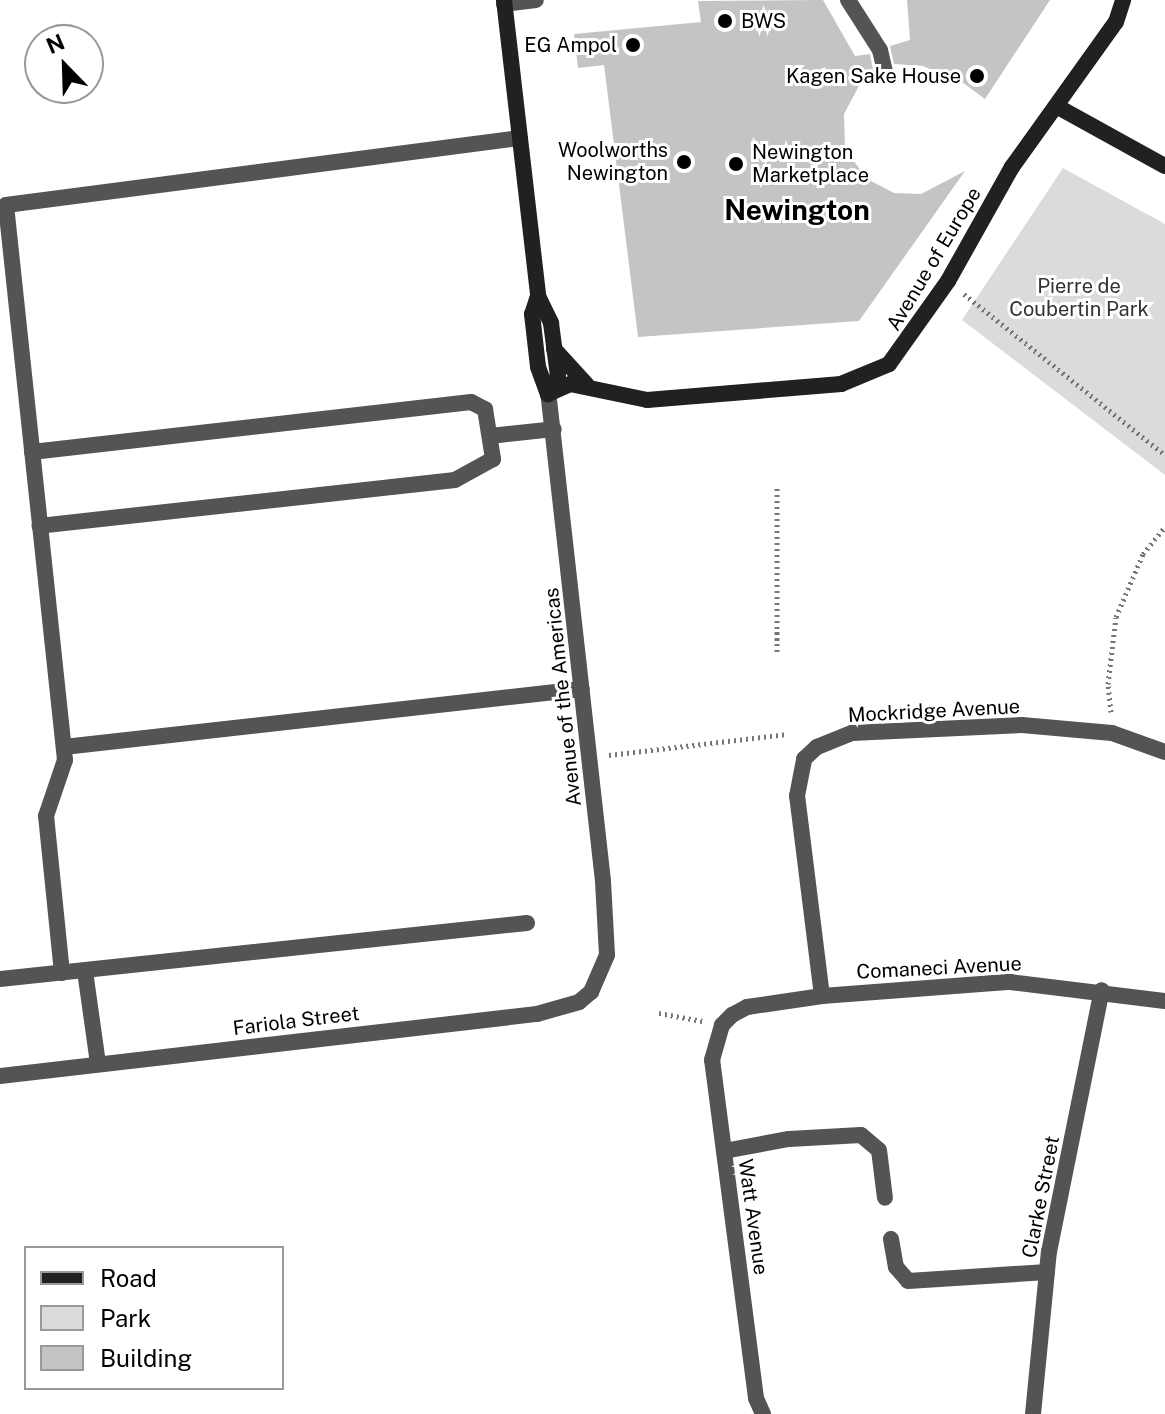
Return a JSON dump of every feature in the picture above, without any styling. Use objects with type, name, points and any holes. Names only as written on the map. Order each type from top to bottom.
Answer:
[{"type":"street","points":[[504,2],[536,0]]},
{"type":"street","points":[[848,0],[880,50],[886,76]]},
{"type":"street","name":"Avenue of Europe","points":[[587,385],[613,396],[647,400],[841,384],[889,364],[948,281],[1012,167],[1058,107],[1116,22],[1123,0]]},
{"type":"street","name":"Avenue of the Americas","points":[[504,2],[538,296],[551,323],[558,376],[548,394]]},
{"type":"street","points":[[1058,107],[1165,166]]},
{"type":"street","points":[[62,973],[46,816],[65,760],[6,205],[520,138]]},
{"type":"street","name":"Avenue of the Americas","points":[[538,296],[532,314],[536,354],[554,429],[590,758],[607,955],[591,992]]},
{"type":"street","points":[[554,349],[587,385]]},
{"type":"street","points":[[548,394],[570,384],[587,385]]},
{"type":"street","points":[[32,452],[471,402],[485,409],[493,459],[455,480],[40,526]]},
{"type":"street","points":[[490,436],[554,429]]},
{"type":"street","points":[[64,747],[582,689]]},
{"type":"street","name":"Mockridge Avenue","points":[[822,996],[797,796],[804,759],[817,747],[852,733],[1006,726],[1112,733],[1165,752]]},
{"type":"street","points":[[0,979],[527,923]]},
{"type":"street","points":[[85,971],[98,1064]]},
{"type":"street","name":"Comaneci Avenue","points":[[722,1025],[747,1007],[822,996],[1010,982],[1102,990],[1165,1001]]},
{"type":"street","name":"Clarke Street","points":[[1028,1414],[1047,1272],[1102,990]]},
{"type":"street","name":"Fariola Street","points":[[0,1076],[537,1014],[579,1002],[591,992]]},
{"type":"street","name":"Watt Avenue","points":[[722,1025],[712,1060],[756,1398],[763,1414]]},
{"type":"street","points":[[724,1151],[789,1139],[861,1135],[879,1150],[885,1198]]},
{"type":"street","points":[[891,1239],[896,1267],[908,1281],[1047,1272]]},
{"type":"path","points":[[948,281],[1165,455]]},
{"type":"path","points":[[777,486],[777,652]]},
{"type":"path","points":[[1112,733],[1108,684],[1116,617],[1143,554],[1165,527]]},
{"type":"path","points":[[590,758],[787,734]]},
{"type":"path","points":[[659,1013],[722,1025]]},
{"type":"green space","name":"Pierre de Coubertin Park","points":[[1063,168],[1165,224],[1165,475],[962,320]]},
{"type":"building","name":"Newington Marketplace","points":[[823,0],[855,56],[870,54],[874,75],[861,82],[844,114],[845,149],[867,179],[894,193],[921,194],[965,171],[859,321],[638,337],[604,65],[578,68],[574,34],[701,22],[698,1]]},
{"type":"building","points":[[907,0],[1050,0],[985,99],[946,70],[941,74],[923,66],[894,64],[890,46],[910,40]]},
{"type":"place","name":"BWS","points":[[725,21]]},
{"type":"place","name":"EG Ampol","points":[[633,45]]},
{"type":"place","name":"Kagen Sake House","points":[[977,76]]},
{"type":"place","name":"Woolworths Newington","points":[[684,162]]},
{"type":"place","name":"Newington Marketplace","points":[[736,164]]},
{"type":"district","name":"Newington","points":[[797,210]]}]
